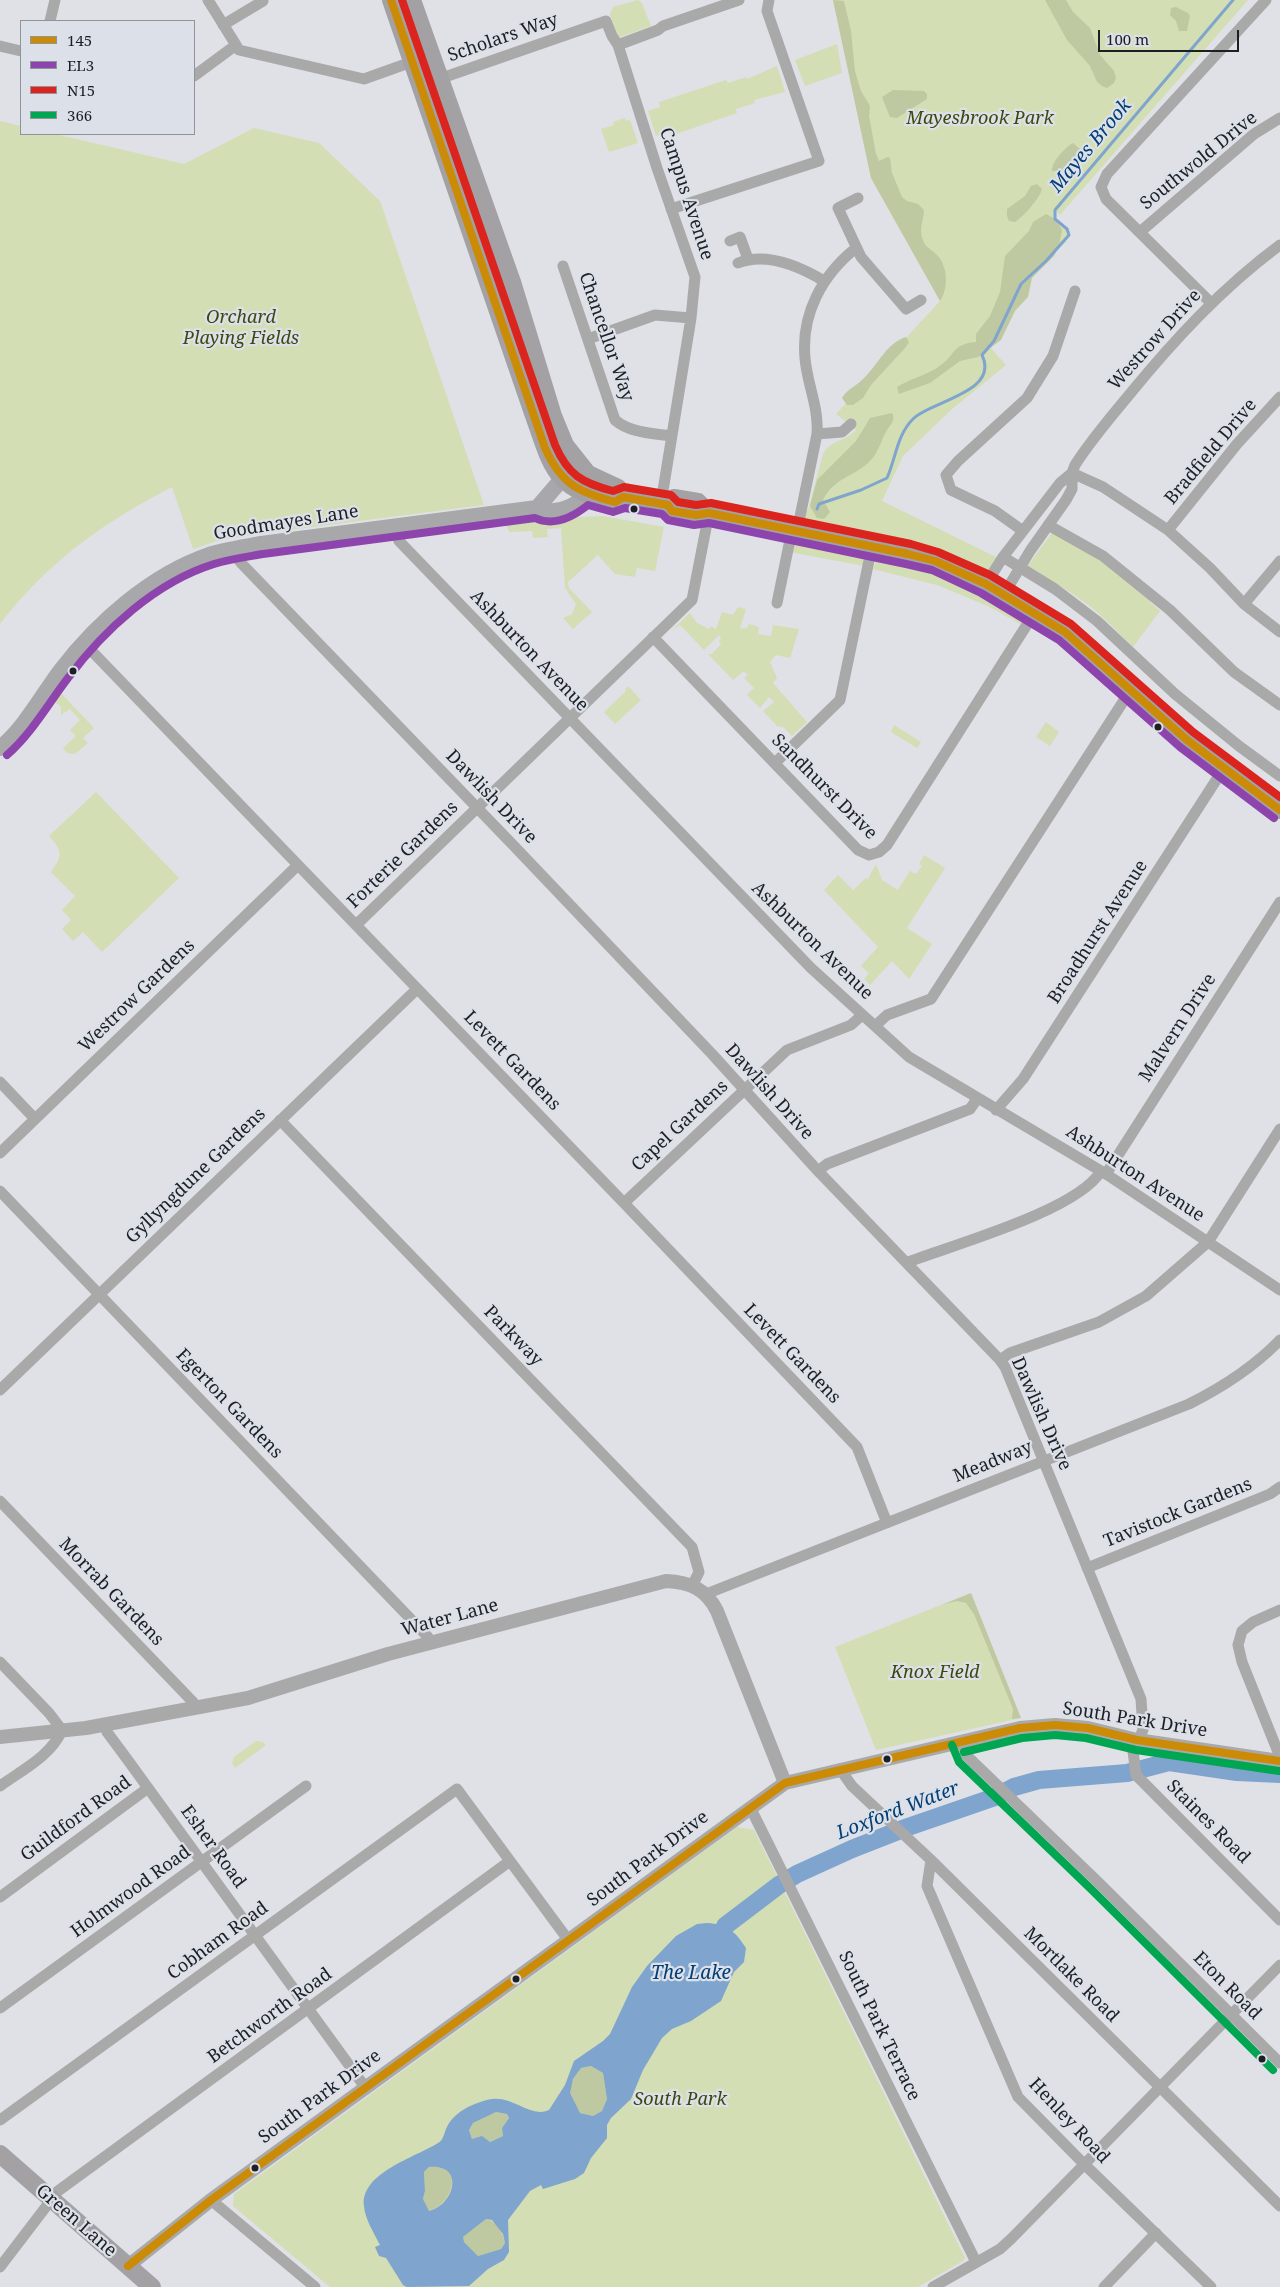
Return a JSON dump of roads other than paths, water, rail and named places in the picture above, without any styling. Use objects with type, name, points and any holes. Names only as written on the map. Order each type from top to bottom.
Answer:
[{"type":"main road","points":[[391,0],[552,467],[562,479],[585,494],[615,502],[623,497],[664,504],[672,511],[696,515],[709,513],[872,546],[935,561],[986,584],[1035,612],[1065,632],[1186,740],[1280,810]]},
{"type":"main road","points":[[412,0],[512,282],[552,416],[565,445],[585,472],[590,485],[585,494]]},
{"type":"main road","points":[[506,335],[526,328]]},
{"type":"main road","points":[[537,508],[562,479],[585,472],[618,488],[623,497]]},
{"type":"main road","name":"Goodmayes Lane","points":[[0,748],[22,723],[83,642],[116,612],[164,577],[199,560],[234,548],[537,508],[543,512],[562,510],[571,506],[585,494]]},
{"type":"main road","name":"Green Lane","points":[[0,2154],[152,2287]]},
{"type":"street","points":[[50,20],[55,0]]},
{"type":"street","points":[[208,0],[239,50],[364,79],[431,55]]},
{"type":"street","points":[[618,45],[658,30],[663,26],[739,0]]},
{"type":"street","points":[[671,209],[819,161],[767,10],[769,0]]},
{"type":"street","points":[[1211,303],[1106,199],[1101,187],[1107,174],[1266,0]]},
{"type":"street","points":[[223,24],[263,1]]},
{"type":"street","name":"Campus Avenue","points":[[606,21],[618,45],[695,277],[691,318],[671,436],[664,504]]},
{"type":"street","name":"Scholars Way","points":[[439,79],[606,21]]},
{"type":"street","points":[[0,46],[20,51]]},
{"type":"street","points":[[195,75],[236,46]]},
{"type":"street","name":"Southwold Drive","points":[[1140,232],[1254,134],[1280,118]]},
{"type":"street","points":[[858,198],[838,208],[856,248],[880,281],[906,309],[921,300]]},
{"type":"street","points":[[730,241],[740,237],[743,261],[794,264],[824,281]]},
{"type":"street","name":"Westrow Drive","points":[[986,584],[1003,557],[1060,483],[1072,473],[1081,455],[1169,346],[1211,303],[1280,245]]},
{"type":"street","points":[[777,603],[817,434],[817,410],[805,358],[805,332],[811,307],[824,281],[856,248]]},
{"type":"street","name":"Chancellor Way","points":[[563,266],[615,420],[623,427],[671,436]]},
{"type":"street","points":[[1023,531],[995,511],[951,490],[946,475],[958,461],[1027,398],[1053,356],[1075,291]]},
{"type":"street","points":[[588,338],[655,315],[691,318]]},
{"type":"street","name":"Bradfield Drive","points":[[1168,530],[1238,444],[1280,397]]},
{"type":"street","points":[[817,434],[842,432],[851,424]]},
{"type":"street","points":[[1072,473],[1103,487],[1168,530],[1210,568],[1244,604],[1280,632]]},
{"type":"street","name":"Westrow Drive","points":[[1004,594],[1019,567],[1072,489],[1072,473]]},
{"type":"street","name":"Forterie Gardens","points":[[356,925],[693,597],[709,513]]},
{"type":"street","points":[[1048,525],[1103,556],[1170,610],[1234,672],[1280,705]]},
{"type":"street","name":"Ashburton Avenue","points":[[394,528],[399,542],[811,968],[909,1057],[1104,1173],[1280,1290]]},
{"type":"street","points":[[775,763],[840,700],[872,546]]},
{"type":"street","name":"Dawlish Drive","points":[[234,548],[235,555],[242,564],[1000,1360],[1005,1367],[1141,1698],[1143,1730],[1137,1740]]},
{"type":"street","points":[[1003,557],[1055,589],[1097,620],[1175,694],[1239,746],[1280,776]]},
{"type":"street","points":[[1244,604],[1280,561]]},
{"type":"street","name":"Sandhurst Drive","points":[[653,637],[858,850],[869,855],[879,852],[887,845],[1035,612]]},
{"type":"street","name":"Levett Gardens","points":[[83,642],[857,1447],[887,1523]]},
{"type":"street","points":[[875,1026],[887,1014],[932,999],[1130,691]]},
{"type":"street","name":"Broadhurst Avenue","points":[[996,1110],[1023,1079],[1224,768]]},
{"type":"street","name":"Westrow Gardens","points":[[0,1153],[298,865]]},
{"type":"street","name":"Malvern Drive","points":[[908,1264],[911,1260],[1058,1205],[1084,1190],[1104,1173],[1280,902]]},
{"type":"street","name":"Gyllyngdune Gardens","points":[[0,1390],[417,989]]},
{"type":"street","name":"Capel Gardens","points":[[624,1203],[787,1050],[851,1025],[862,1015]]},
{"type":"street","points":[[0,1082],[35,1119]]},
{"type":"street","points":[[818,1171],[827,1164],[970,1110],[977,1099]]},
{"type":"street","name":"Parkway","points":[[280,1120],[692,1547],[699,1572],[692,1586]]},
{"type":"street","points":[[1000,1360],[1010,1353],[1099,1322],[1146,1296],[1208,1242],[1280,1129]]},
{"type":"street","name":"Egerton Gardens","points":[[0,1191],[428,1637],[430,1643]]},
{"type":"street","name":"Meadway","points":[[706,1594],[1189,1404],[1240,1375],[1264,1356],[1280,1340]]},
{"type":"street","name":"Tavistock Gardens","points":[[1087,1568],[1270,1494],[1280,1488]]},
{"type":"street","name":"Morrab Gardens","points":[[0,1501],[193,1702],[194,1708]]},
{"type":"street","name":"Water Lane","points":[[0,1737],[105,1725],[248,1698],[355,1664],[430,1643],[666,1581],[692,1586],[706,1594],[718,1611],[785,1783]]},
{"type":"street","points":[[1280,1610],[1253,1622],[1242,1631],[1238,1645],[1242,1662],[1280,1757]]},
{"type":"street","points":[[0,1662],[49,1713],[62,1730],[57,1742],[50,1750],[0,1786]]},
{"type":"street","name":"Esher Road","points":[[105,1725],[107,1732],[365,2087]]},
{"type":"street","name":"South Park Drive","points":[[128,2266],[211,2200],[569,1941],[750,1806],[785,1783],[1020,1728],[1056,1725],[1088,1728],[1137,1740],[1280,1761]]},
{"type":"street","name":"Staines Road","points":[[1137,1740],[1133,1751],[1135,1771],[1280,1920]]},
{"type":"street","name":"Eton Road","points":[[962,1742],[966,1755],[1280,2063]]},
{"type":"street","name":"Mortlake Road","points":[[840,1769],[852,1786],[910,1840],[1280,2206]]},
{"type":"street","name":"Holmwood Road","points":[[0,2008],[306,1786]]},
{"type":"street","name":"Guildford Road","points":[[0,1897],[148,1788]]},
{"type":"street","name":"Cobham Road","points":[[0,2120],[457,1789],[510,1861]]},
{"type":"street","name":"South Park Terrace","points":[[750,1806],[976,2262]]},
{"type":"street","name":"Henley Road","points":[[930,1860],[928,1886],[1018,2097],[1211,2287]]},
{"type":"street","points":[[510,1861],[569,1941]]},
{"type":"street","name":"Betchworth Road","points":[[1,2264],[58,2191],[510,1861]]},
{"type":"street","points":[[933,2287],[1000,2249],[1011,2240],[1280,1965]]},
{"type":"street","points":[[211,2200],[315,2287]]},
{"type":"street","points":[[1104,2287],[1156,2233]]},
{"type":"water","name":"The Lake","points":[[697,1924],[720,1925],[734,1933],[746,1948],[744,1962],[734,1972],[721,2001],[691,2021],[672,2029],[662,2038],[643,2070],[631,2099],[611,2118],[607,2125],[607,2138],[591,2158],[584,2173],[575,2179],[543,2189],[541,2185],[530,2191],[508,2220],[509,2252],[504,2260],[488,2269],[469,2286],[407,2287],[403,2285],[386,2258],[379,2256],[375,2247],[380,2245],[368,2221],[364,2206],[365,2194],[371,2184],[391,2167],[440,2142],[454,2117],[464,2109],[475,2104],[496,2099],[512,2102],[534,2111],[542,2112],[549,2110],[565,2085],[574,2061],[610,2034],[632,1987],[647,1966],[676,1936]],"holes":[[[591,2066],[603,2073],[607,2099],[602,2111],[593,2116],[580,2113],[570,2093],[573,2079],[581,2068]],[[496,2112],[507,2114],[509,2118],[502,2128],[503,2136],[490,2142],[482,2136],[472,2139],[469,2130],[473,2123]],[[429,2167],[440,2168],[448,2172],[452,2178],[450,2194],[438,2207],[429,2211],[423,2199],[425,2191],[424,2172]],[[486,2219],[492,2220],[503,2234],[505,2243],[501,2249],[478,2256],[464,2242],[463,2237]]]},
{"type":"waterway","name":"Mayes Brook","points":[[817,509],[819,504],[861,490],[887,478],[900,439],[908,424],[923,412],[962,394],[982,378],[985,368],[982,355],[994,341],[1021,284],[1046,261],[1069,235],[1067,229],[1055,219],[1055,210],[1233,0]]},
{"type":"waterway","name":"Loxford Water","points":[[725,1926],[779,1885],[797,1874],[852,1849],[908,1827],[995,1797],[1014,1787],[1039,1780],[1127,1773],[1169,1762],[1237,1772],[1280,1774]]},
{"type":"park label","name":"Mayesbrook Park","points":[[980,119]]},
{"type":"park label","name":"Orchard Playing Fields","points":[[241,328]]},
{"type":"park label","name":"Knox Field","points":[[935,1673]]},
{"type":"park label","name":"South Park","points":[[680,2100]]}]
